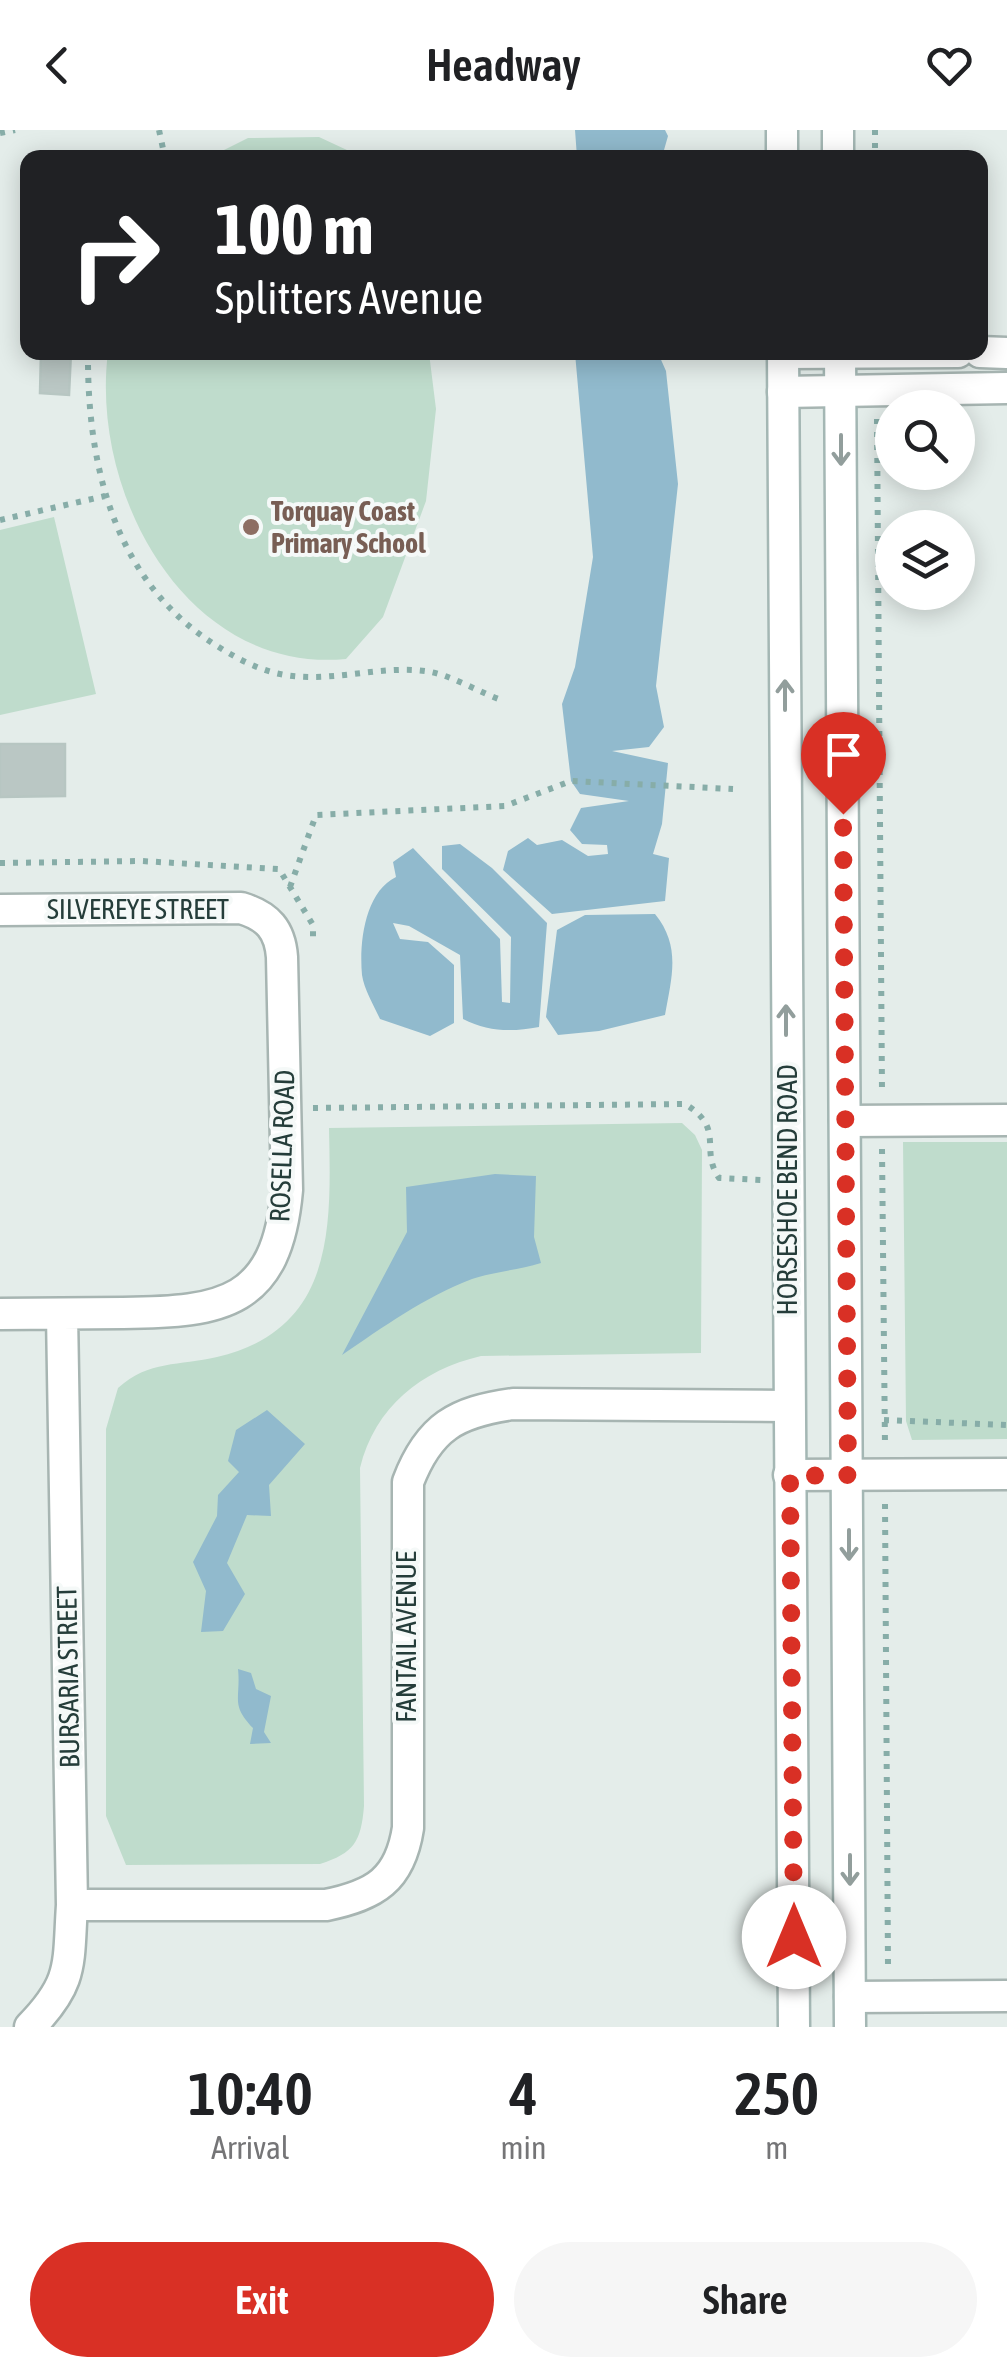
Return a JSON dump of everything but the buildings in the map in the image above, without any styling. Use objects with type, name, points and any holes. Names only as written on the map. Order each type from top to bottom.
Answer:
[{"type":"street","name":"HORSESHOE BEND ROAD","points":[[783,360],[794,2027]]},
{"type":"street","name":"HORSESHOE BEND ROAD","points":[[840,360],[850,2012]]},
{"type":"street","points":[[942,390],[1007,388]]},
{"type":"street","points":[[783,392],[875,392]]},
{"type":"street","name":"SILVEREYE STREET","points":[[0,910],[242,908],[272,924]]},
{"type":"street","name":"ROSELLA ROAD","points":[[0,1314],[212,1308],[238,1296],[260,1275],[284,1224],[286,1190],[282,957],[280,934],[272,924]]},
{"type":"street","points":[[845,1122],[1007,1120]]},
{"type":"street","name":"BURSARIA STREET","points":[[30,2027],[50,2009],[64,1986],[72,1905],[62,1314]]},
{"type":"street","name":"FANTAIL AVENUE","points":[[72,1905],[326,1905],[359,1898],[385,1882],[403,1857],[408,1828],[408,1482],[420,1451],[444,1426],[477,1409],[514,1404],[787,1406]]},
{"type":"street","points":[[790,1476],[1007,1474]]},
{"type":"street","points":[[850,2012],[889,1996],[1007,1996]]},
{"type":"path","points":[[0,133],[15,130]]},
{"type":"path","points":[[88,360],[93,446],[105,496],[124,544],[151,588],[185,624],[229,654],[278,674],[330,679],[428,671],[504,702]]},
{"type":"path","points":[[877,490],[889,1996]]},
{"type":"path","points":[[0,520],[105,496]]},
{"type":"path","points":[[290,887],[316,814],[504,806],[571,780],[733,789]]},
{"type":"path","points":[[310,1090],[310,1108],[685,1104],[704,1116],[712,1138],[713,1170],[719,1178],[734,1180]]},
{"type":"path","points":[[884,1420],[1007,1425]]},
{"type":"green space","points":[[319,137],[347,150],[224,150],[248,138]]},
{"type":"green space","points":[[108,360],[430,360],[436,409],[426,501],[383,617],[346,659],[289,656],[239,637],[196,606],[160,564],[133,515],[115,462],[106,406]]},
{"type":"green space","points":[[54,517],[96,694],[0,715],[0,530]]},
{"type":"green space","points":[[682,1123],[695,1135],[702,1150],[701,1353],[481,1356],[459,1362],[404,1394],[389,1409],[367,1446],[360,1468],[364,1806],[354,1844],[320,1864],[126,1865],[106,1816],[106,1429],[118,1388],[153,1368],[217,1357],[256,1343],[285,1323],[305,1298],[318,1269],[326,1236],[329,1128]]},
{"type":"green space","points":[[903,1142],[1007,1142],[1007,1439],[912,1440],[906,1421]]},
{"type":"water","points":[[575,130],[665,130],[668,136],[664,150],[576,150]]},
{"type":"water","points":[[576,360],[661,360],[666,371],[678,484],[656,686],[664,727],[649,747],[612,751],[668,763],[662,824],[653,854],[669,858],[665,901],[552,914],[503,870],[508,851],[528,838],[537,845],[562,840],[588,856],[608,854],[607,845],[582,844],[570,830],[581,808],[629,801],[580,794],[571,781],[562,704],[575,667],[593,557]]},
{"type":"water","points":[[460,844],[492,868],[547,923],[539,1027],[500,1030],[463,1019],[460,955],[409,926],[393,923],[400,939],[428,942],[454,965],[454,1023],[430,1036],[380,1019],[367,992],[361,962],[366,919],[377,894],[396,877],[393,862],[413,848],[500,939],[502,1002],[510,1003],[511,937],[442,869],[442,846]]},
{"type":"water","points":[[655,914],[669,938],[671,950],[672,974],[665,1015],[599,1031],[558,1035],[546,1017],[557,930],[585,915]]},
{"type":"water","points":[[495,1174],[536,1176],[534,1237],[541,1263],[455,1286],[405,1313],[342,1355],[407,1232],[406,1187]]},
{"type":"water","points":[[267,1410],[305,1444],[269,1485],[271,1516],[247,1515],[227,1563],[245,1594],[223,1631],[201,1632],[206,1591],[193,1562],[217,1516],[218,1495],[239,1472],[228,1461],[236,1430]]},
{"type":"water","points":[[238,1669],[251,1673],[256,1689],[271,1696],[264,1732],[271,1743],[250,1744],[253,1728],[239,1707]]},
{"type":"place","name":"Torquay Coast Primary School","points":[[251,527]]},
{"type":"route","points":[[794,1937],[790,1476],[848,1475],[843,814]]}]
